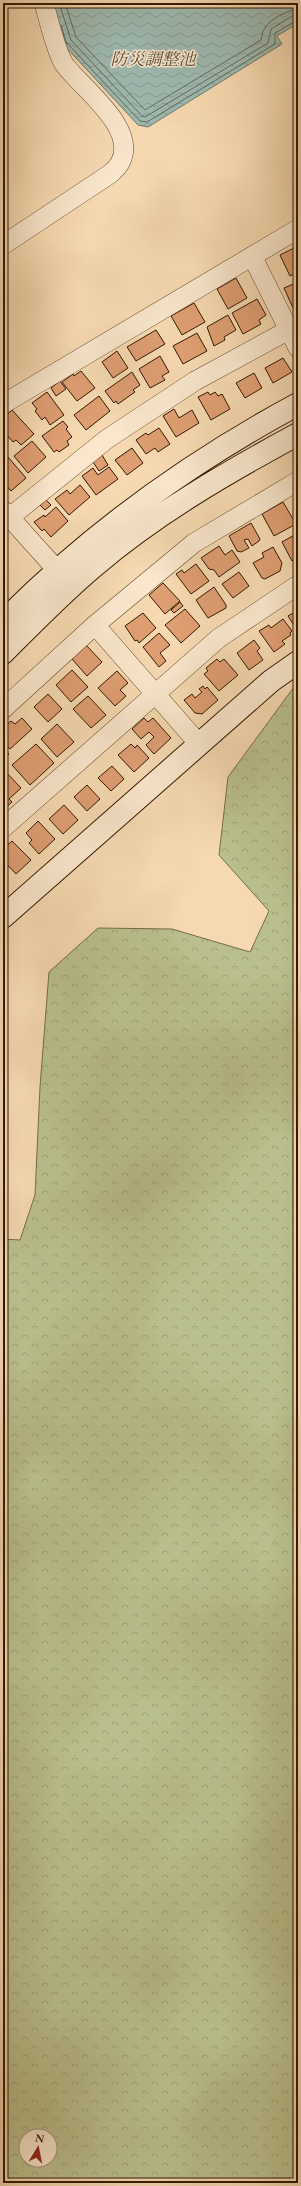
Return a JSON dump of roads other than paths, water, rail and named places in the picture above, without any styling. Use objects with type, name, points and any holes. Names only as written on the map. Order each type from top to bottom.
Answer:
[{"type":"street","points":[[3,245],[110,174],[120,163],[124,148],[120,133],[104,106],[64,64],[44,3]]},
{"type":"street","points":[[3,404],[298,229]]},
{"type":"street","points":[[252,256],[293,328],[298,348]]},
{"type":"street","points":[[57,570],[6,514],[106,439],[195,381],[293,328]]},
{"type":"street","points":[[3,622],[57,570],[108,528],[212,453],[298,404]]},
{"type":"street","points":[[3,653],[93,567],[170,509],[223,476],[298,434]]},
{"type":"street","points":[[3,709],[95,624],[194,543],[296,486]]},
{"type":"street","points":[[3,828],[219,638],[298,585]]},
{"type":"street","points":[[95,624],[199,744]]},
{"type":"street","points":[[3,917],[270,681],[298,662]]},
{"type":"water","name":"防災調整池","points":[[49,3],[298,3],[298,23],[277,36],[282,44],[148,127],[138,125],[63,44]]}]
